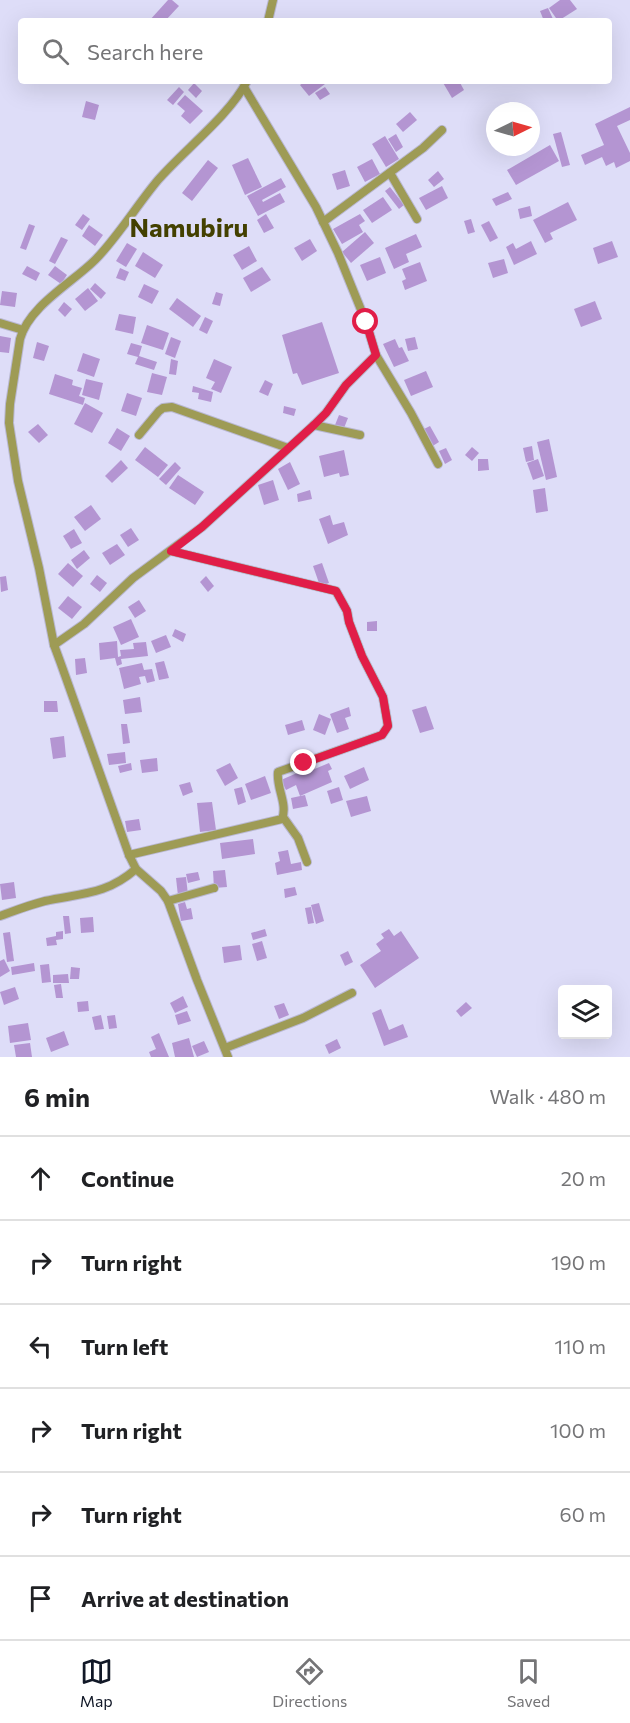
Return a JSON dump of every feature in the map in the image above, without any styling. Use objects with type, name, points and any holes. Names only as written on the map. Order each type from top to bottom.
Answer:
[{"type":"street","points":[[269,18],[273,0]]},
{"type":"street","points":[[352,993],[227,1053],[168,901],[161,891],[136,869],[129,855],[54,645],[39,568],[18,481],[9,423],[10,404],[23,330],[44,304],[96,259],[159,179],[234,102],[246,84],[316,207],[354,292],[376,355],[438,464]]},
{"type":"street","points":[[323,222],[423,148],[442,130]]},
{"type":"street","points":[[390,173],[417,219]]},
{"type":"street","points":[[0,323],[23,330]]},
{"type":"street","points":[[54,645],[84,624],[133,578],[202,527],[314,425],[326,413],[346,385],[376,355]]},
{"type":"street","points":[[139,435],[166,406],[288,448]]},
{"type":"street","points":[[314,425],[360,435]]},
{"type":"street","points":[[171,551],[336,591],[347,611],[362,656],[383,697],[388,726],[382,735],[278,772],[283,817],[298,838],[307,862]]},
{"type":"street","points":[[129,855],[279,820],[283,817]]},
{"type":"street","points":[[0,916],[42,902],[110,887],[122,881],[136,869]]},
{"type":"street","points":[[168,901],[214,888]]},
{"type":"building","points":[[168,0],[172,0],[179,6],[168,18],[152,18]]},
{"type":"building","points":[[560,0],[570,0],[577,9],[563,18],[556,18],[549,8]]},
{"type":"building","points":[[548,8],[553,18],[543,18],[540,11]]},
{"type":"building","points":[[195,84],[202,91],[196,98],[188,90]]},
{"type":"building","points":[[301,84],[325,84],[309,96]]},
{"type":"building","points":[[444,84],[461,84],[464,90],[452,98]]},
{"type":"building","points":[[179,87],[184,92],[173,105],[167,100]]},
{"type":"building","points":[[325,87],[330,94],[320,100],[315,93]]},
{"type":"building","points":[[185,95],[203,111],[190,124],[181,116],[185,111],[177,104]]},
{"type":"building","points":[[86,101],[99,105],[95,120],[82,117]]},
{"type":"building","points":[[630,107],[630,120],[617,126],[630,153],[630,161],[616,168],[614,162],[606,166],[602,157],[585,165],[581,155],[604,145],[595,124]]},
{"type":"building","points":[[410,112],[417,120],[403,132],[396,124]]},
{"type":"building","points":[[561,132],[570,165],[562,167],[553,134]]},
{"type":"building","points":[[396,134],[403,147],[396,152],[388,139]]},
{"type":"building","points":[[385,136],[399,159],[386,167],[372,144]]},
{"type":"building","points":[[550,145],[559,161],[516,185],[507,170],[531,156],[540,156],[540,151]]},
{"type":"building","points":[[248,158],[262,187],[245,195],[232,165]]},
{"type":"building","points":[[372,159],[380,174],[365,182],[357,167]]},
{"type":"building","points":[[208,160],[218,168],[192,201],[182,193]]},
{"type":"building","points":[[345,170],[350,186],[337,190],[332,174]]},
{"type":"building","points":[[438,171],[444,179],[434,187],[428,180]]},
{"type":"building","points":[[281,178],[286,187],[262,200],[263,202],[280,193],[285,202],[258,216],[247,196]]},
{"type":"building","points":[[442,186],[448,198],[426,210],[419,198]]},
{"type":"building","points":[[390,187],[404,205],[399,209],[385,191]]},
{"type":"building","points":[[508,192],[512,199],[496,206],[492,199]]},
{"type":"building","points":[[383,197],[392,210],[372,223],[363,210]]},
{"type":"building","points":[[568,202],[577,220],[550,233],[553,239],[545,243],[533,220]]},
{"type":"building","points":[[530,206],[532,216],[520,219],[518,209]]},
{"type":"building","points":[[83,214],[90,219],[82,230],[75,225]]},
{"type":"building","points":[[266,214],[274,228],[264,233],[257,220]]},
{"type":"building","points":[[360,214],[365,221],[359,225],[363,232],[342,244],[333,229]]},
{"type":"building","points":[[471,219],[475,232],[468,234],[464,221]]},
{"type":"building","points":[[489,221],[498,238],[490,242],[481,225]]},
{"type":"building","points":[[29,224],[35,226],[26,250],[20,248]]},
{"type":"building","points":[[89,225],[103,235],[95,246],[82,236]]},
{"type":"building","points":[[365,232],[374,243],[351,263],[342,252]]},
{"type":"building","points":[[416,234],[422,247],[406,254],[409,262],[394,269],[385,248]]},
{"type":"building","points":[[61,237],[68,240],[55,264],[49,261]]},
{"type":"building","points":[[310,239],[317,251],[302,261],[294,248]]},
{"type":"building","points":[[531,241],[537,254],[514,265],[506,247],[513,243],[516,249]]},
{"type":"building","points":[[612,241],[618,257],[598,264],[593,248]]},
{"type":"building","points":[[127,243],[137,249],[126,267],[116,261]]},
{"type":"building","points":[[249,246],[257,261],[242,270],[233,255]]},
{"type":"building","points":[[143,252],[163,265],[155,278],[135,266]]},
{"type":"building","points":[[380,257],[386,273],[367,281],[360,265]]},
{"type":"building","points":[[504,259],[508,273],[493,278],[488,263]]},
{"type":"building","points":[[420,262],[427,281],[405,290],[402,281],[406,279],[402,269]]},
{"type":"building","points":[[27,266],[40,273],[36,281],[22,274]]},
{"type":"building","points":[[55,266],[67,275],[61,284],[48,275]]},
{"type":"building","points":[[262,267],[271,280],[251,292],[243,278]]},
{"type":"building","points":[[120,268],[129,272],[125,281],[116,278]]},
{"type":"building","points":[[95,283],[106,293],[101,299],[90,289]]},
{"type":"building","points":[[144,284],[159,291],[152,304],[138,297]]},
{"type":"building","points":[[88,288],[98,301],[85,311],[75,299]]},
{"type":"building","points":[[2,291],[17,293],[15,307],[0,305]]},
{"type":"building","points":[[216,292],[223,294],[220,306],[212,304]]},
{"type":"building","points":[[177,298],[201,316],[193,327],[169,309]]},
{"type":"building","points":[[595,301],[602,319],[581,327],[574,309]]},
{"type":"building","points":[[64,302],[72,309],[65,317],[58,310]]},
{"type":"building","points":[[119,314],[136,317],[133,334],[115,330]]},
{"type":"building","points":[[205,317],[213,321],[207,334],[199,330]]},
{"type":"building","points":[[322,322],[339,373],[302,385],[297,373],[293,374],[282,335]]},
{"type":"building","points":[[147,325],[169,333],[163,350],[141,343]]},
{"type":"building","points":[[0,336],[11,338],[9,353],[0,352]]},
{"type":"building","points":[[171,337],[181,341],[175,358],[165,354]]},
{"type":"building","points":[[415,337],[418,349],[408,351],[405,339]]},
{"type":"building","points":[[395,339],[409,361],[394,367],[383,344]]},
{"type":"building","points":[[37,342],[49,346],[44,361],[33,358]]},
{"type":"building","points":[[131,343],[142,346],[139,356],[157,362],[154,370],[135,364],[138,357],[127,354]]},
{"type":"building","points":[[83,353],[100,359],[94,377],[77,371]]},
{"type":"building","points":[[171,359],[178,361],[176,375],[169,374]]},
{"type":"building","points":[[214,359],[232,367],[221,393],[211,389],[215,382],[206,378]]},
{"type":"building","points":[[426,371],[433,387],[411,396],[404,380]]},
{"type":"building","points":[[152,373],[167,377],[162,395],[147,392]]},
{"type":"building","points":[[55,374],[73,380],[72,385],[82,388],[79,396],[85,398],[83,405],[49,394]]},
{"type":"building","points":[[86,379],[103,383],[99,400],[82,395]]},
{"type":"building","points":[[265,380],[273,384],[268,396],[259,392]]},
{"type":"building","points":[[193,386],[213,392],[211,402],[198,399],[199,393],[192,392]]},
{"type":"building","points":[[127,393],[142,398],[136,416],[121,411]]},
{"type":"building","points":[[85,403],[103,413],[92,433],[74,424]]},
{"type":"building","points":[[284,406],[296,409],[294,416],[283,413]]},
{"type":"building","points":[[339,415],[348,418],[344,428],[335,425]]},
{"type":"building","points":[[38,424],[48,435],[39,443],[28,432]]},
{"type":"building","points":[[430,426],[439,442],[431,447],[422,430]]},
{"type":"building","points":[[117,428],[130,436],[121,451],[108,443]]},
{"type":"building","points":[[549,439],[557,477],[546,480],[537,442]]},
{"type":"building","points":[[532,446],[534,460],[526,462],[523,448]]},
{"type":"building","points":[[145,447],[168,465],[158,477],[135,460]]},
{"type":"building","points":[[472,447],[479,453],[472,461],[465,455]]},
{"type":"building","points":[[446,448],[452,460],[445,464],[439,451]]},
{"type":"building","points":[[344,450],[349,475],[340,477],[339,473],[324,477],[319,456]]},
{"type":"building","points":[[478,459],[488,459],[489,470],[478,471]]},
{"type":"building","points":[[538,459],[544,476],[533,480],[527,463]]},
{"type":"building","points":[[121,460],[128,468],[112,483],[105,476]]},
{"type":"building","points":[[175,462],[181,468],[166,485],[159,479]]},
{"type":"building","points":[[290,462],[300,484],[288,490],[278,469]]},
{"type":"building","points":[[178,475],[204,492],[195,505],[169,488]]},
{"type":"building","points":[[273,480],[279,500],[264,505],[258,485]]},
{"type":"building","points":[[545,488],[548,511],[536,513],[533,490]]},
{"type":"building","points":[[310,490],[312,499],[298,502],[297,494]]},
{"type":"building","points":[[91,505],[101,519],[85,531],[74,517]]},
{"type":"building","points":[[330,515],[333,525],[344,522],[348,535],[328,544],[319,519]]},
{"type":"building","points":[[131,528],[139,540],[128,547],[120,535]]},
{"type":"building","points":[[74,529],[82,543],[71,549],[63,536]]},
{"type":"building","points":[[117,544],[125,555],[110,565],[102,553]]},
{"type":"building","points":[[84,550],[90,558],[77,569],[71,560]]},
{"type":"building","points":[[68,563],[83,576],[73,587],[58,574]]},
{"type":"building","points":[[322,563],[329,583],[320,586],[313,566]]},
{"type":"building","points":[[97,575],[107,583],[100,592],[90,584]]},
{"type":"building","points":[[6,576],[8,590],[1,592],[0,577]]},
{"type":"building","points":[[206,576],[214,586],[208,592],[200,582]]},
{"type":"building","points":[[68,596],[82,607],[72,619],[58,608]]},
{"type":"building","points":[[139,600],[146,611],[135,618],[128,607]]},
{"type":"building","points":[[131,619],[139,637],[121,645],[113,627]]},
{"type":"building","points":[[377,621],[377,631],[367,631],[367,622]]},
{"type":"building","points":[[175,629],[186,634],[183,642],[172,636]]},
{"type":"building","points":[[166,635],[171,647],[156,653],[151,641]]},
{"type":"building","points":[[117,641],[118,657],[121,656],[120,650],[134,649],[133,643],[146,642],[148,656],[121,659],[122,664],[117,666],[115,658],[100,660],[99,643]]},
{"type":"building","points":[[85,658],[87,673],[76,675],[75,659]]},
{"type":"building","points":[[164,661],[169,678],[159,680],[155,663]]},
{"type":"building","points":[[142,663],[144,670],[152,669],[155,681],[147,683],[145,676],[139,677],[141,684],[124,689],[119,668]]},
{"type":"building","points":[[140,697],[142,712],[125,714],[123,700]]},
{"type":"building","points":[[44,701],[57,701],[58,712],[44,712]]},
{"type":"building","points":[[426,706],[434,729],[420,733],[412,710]]},
{"type":"building","points":[[349,707],[351,716],[345,718],[349,729],[337,733],[330,714]]},
{"type":"building","points":[[319,714],[331,719],[325,735],[313,730]]},
{"type":"building","points":[[302,720],[305,730],[288,735],[285,725]]},
{"type":"building","points":[[121,724],[127,724],[130,743],[123,744]]},
{"type":"building","points":[[64,736],[66,757],[53,759],[50,738]]},
{"type":"building","points":[[125,752],[126,763],[109,765],[107,754]]},
{"type":"building","points":[[157,758],[158,771],[142,773],[140,760]]},
{"type":"building","points":[[131,763],[132,770],[120,773],[118,766]]},
{"type":"building","points":[[230,763],[238,778],[225,786],[216,770]]},
{"type":"building","points":[[329,763],[332,769],[328,771],[332,782],[300,796],[296,785],[286,790],[281,780],[304,770],[305,773]]},
{"type":"building","points":[[364,767],[369,780],[350,789],[344,776]]},
{"type":"building","points":[[265,776],[271,793],[251,800],[245,784]]},
{"type":"building","points":[[190,782],[193,792],[183,796],[179,785]]},
{"type":"building","points":[[242,787],[246,802],[238,805],[234,789]]},
{"type":"building","points":[[339,787],[343,800],[331,804],[327,791]]},
{"type":"building","points":[[305,795],[308,806],[293,809],[291,798]]},
{"type":"building","points":[[367,796],[371,811],[351,817],[346,801]]},
{"type":"building","points":[[212,802],[216,830],[200,832],[197,803]]},
{"type":"building","points":[[139,819],[141,830],[127,832],[125,821]]},
{"type":"building","points":[[253,839],[255,854],[222,859],[220,843]]},
{"type":"building","points":[[288,850],[291,864],[301,862],[302,870],[277,875],[275,863],[280,861],[278,852]]},
{"type":"building","points":[[225,870],[227,887],[214,888],[213,871]]},
{"type":"building","points":[[198,872],[200,880],[188,883],[186,874]]},
{"type":"building","points":[[186,877],[188,895],[178,896],[176,878]]},
{"type":"building","points":[[14,882],[16,898],[2,900],[0,884]]},
{"type":"building","points":[[295,887],[297,895],[285,898],[284,889]]},
{"type":"building","points":[[185,902],[187,909],[191,908],[193,919],[181,921],[178,904]]},
{"type":"building","points":[[319,903],[324,921],[316,924],[311,905]]},
{"type":"building","points":[[311,907],[314,923],[308,924],[305,908]]},
{"type":"building","points":[[63,916],[69,916],[71,933],[65,934]]},
{"type":"building","points":[[93,917],[94,932],[81,933],[80,918]]},
{"type":"building","points":[[265,929],[267,936],[253,940],[251,933]]},
{"type":"building","points":[[389,929],[394,936],[401,931],[419,958],[375,988],[360,965],[381,951],[376,944],[384,938],[381,934]]},
{"type":"building","points":[[63,931],[63,939],[56,940],[57,945],[47,946],[46,938],[56,936],[56,932]]},
{"type":"building","points":[[10,932],[14,961],[7,962],[3,933]]},
{"type":"building","points":[[262,941],[267,958],[257,961],[252,944]]},
{"type":"building","points":[[240,945],[242,960],[224,963],[222,947]]},
{"type":"building","points":[[348,951],[353,962],[345,966],[340,955]]},
{"type":"building","points":[[4,959],[10,971],[0,977],[0,961]]},
{"type":"building","points":[[34,963],[35,971],[12,975],[11,967]]},
{"type":"building","points":[[49,964],[51,982],[42,983],[40,965]]},
{"type":"building","points":[[71,967],[80,968],[79,979],[70,979]]},
{"type":"building","points":[[68,974],[69,983],[53,983],[53,975]]},
{"type":"building","points":[[61,984],[63,998],[56,998],[54,985]]},
{"type":"building","points":[[15,987],[19,999],[4,1005],[0,992]]},
{"type":"building","points":[[183,996],[188,1007],[175,1013],[170,1003]]},
{"type":"building","points":[[88,1001],[89,1011],[78,1012],[77,1002]]},
{"type":"building","points":[[466,1002],[472,1008],[461,1017],[456,1011]]},
{"type":"building","points":[[284,1003],[289,1015],[279,1019],[274,1006]]},
{"type":"building","points":[[381,1009],[389,1030],[403,1024],[408,1037],[384,1046],[372,1013]]},
{"type":"building","points":[[187,1011],[191,1021],[178,1025],[175,1015]]},
{"type":"building","points":[[101,1015],[104,1029],[95,1030],[92,1017]]},
{"type":"building","points":[[115,1015],[117,1028],[109,1029],[107,1016]]},
{"type":"building","points":[[28,1023],[31,1040],[10,1043],[8,1026]]},
{"type":"building","points":[[64,1031],[69,1045],[51,1052],[46,1038]]},
{"type":"building","points":[[159,1033],[169,1057],[151,1057],[149,1052],[156,1049],[151,1037]]},
{"type":"building","points":[[189,1038],[194,1057],[175,1057],[172,1043]]},
{"type":"building","points":[[337,1039],[341,1048],[329,1054],[325,1045]]},
{"type":"building","points":[[204,1041],[209,1052],[197,1057],[192,1046]]},
{"type":"building","points":[[30,1043],[32,1057],[16,1057],[14,1045]]},
{"type":"district","name":"Namubiru","points":[[189,226]]},
{"type":"route","points":[[304,763],[382,735],[388,726],[383,697],[362,656],[347,611],[336,591],[171,551],[202,527],[314,425],[326,413],[346,385],[376,355],[366,322]]}]
